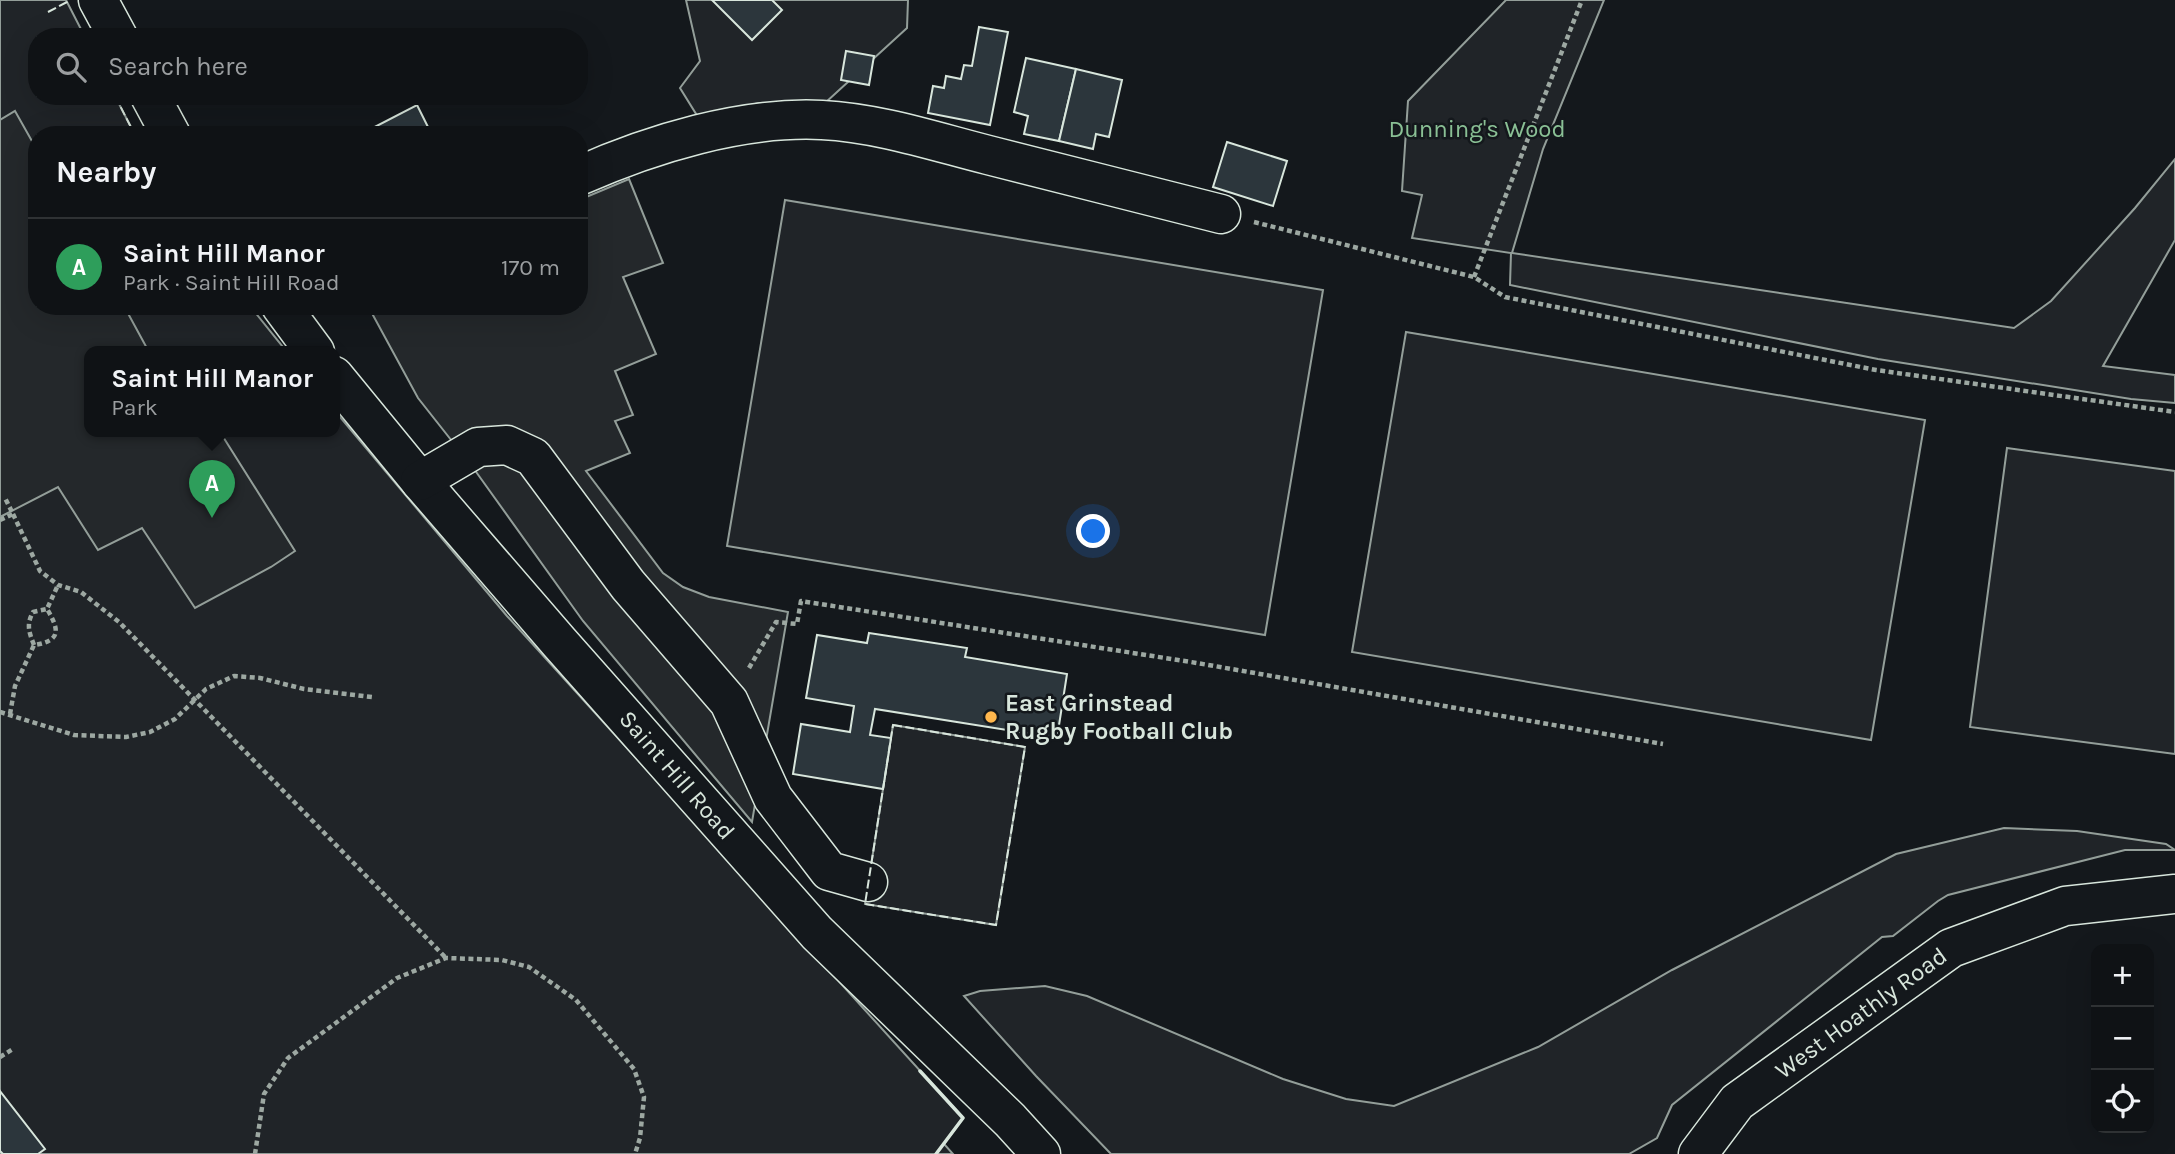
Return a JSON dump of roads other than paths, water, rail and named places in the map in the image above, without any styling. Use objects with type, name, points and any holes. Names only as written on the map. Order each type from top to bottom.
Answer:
[{"type":"street","points":[[98,0],[113,28]]},
{"type":"street","points":[[155,105],[166,126]]},
{"type":"street","points":[[588,172],[678,141],[756,123],[821,120],[881,127],[1221,214]]},
{"type":"street","points":[[290,315],[311,346]]},
{"type":"street","name":"Saint Hill Road","points":[[340,383],[559,642],[817,933],[1010,1120],[1041,1154]]},
{"type":"street","points":[[421,481],[478,447],[507,445],[533,457],[628,585],[729,702],[773,798],[829,871],[868,881]]},
{"type":"street","name":"West Hoathly Road","points":[[1698,1154],[1737,1102],[1951,948],[2065,906],[2175,894]]},
{"type":"place","name":"Saint Hill Manor","points":[[212,518]]},
{"type":"place","name":"East Grinstead Rugby Football Club","points":[[991,717]]},
{"type":"park label","name":"Dunning's Wood","points":[[1477,129]]}]
